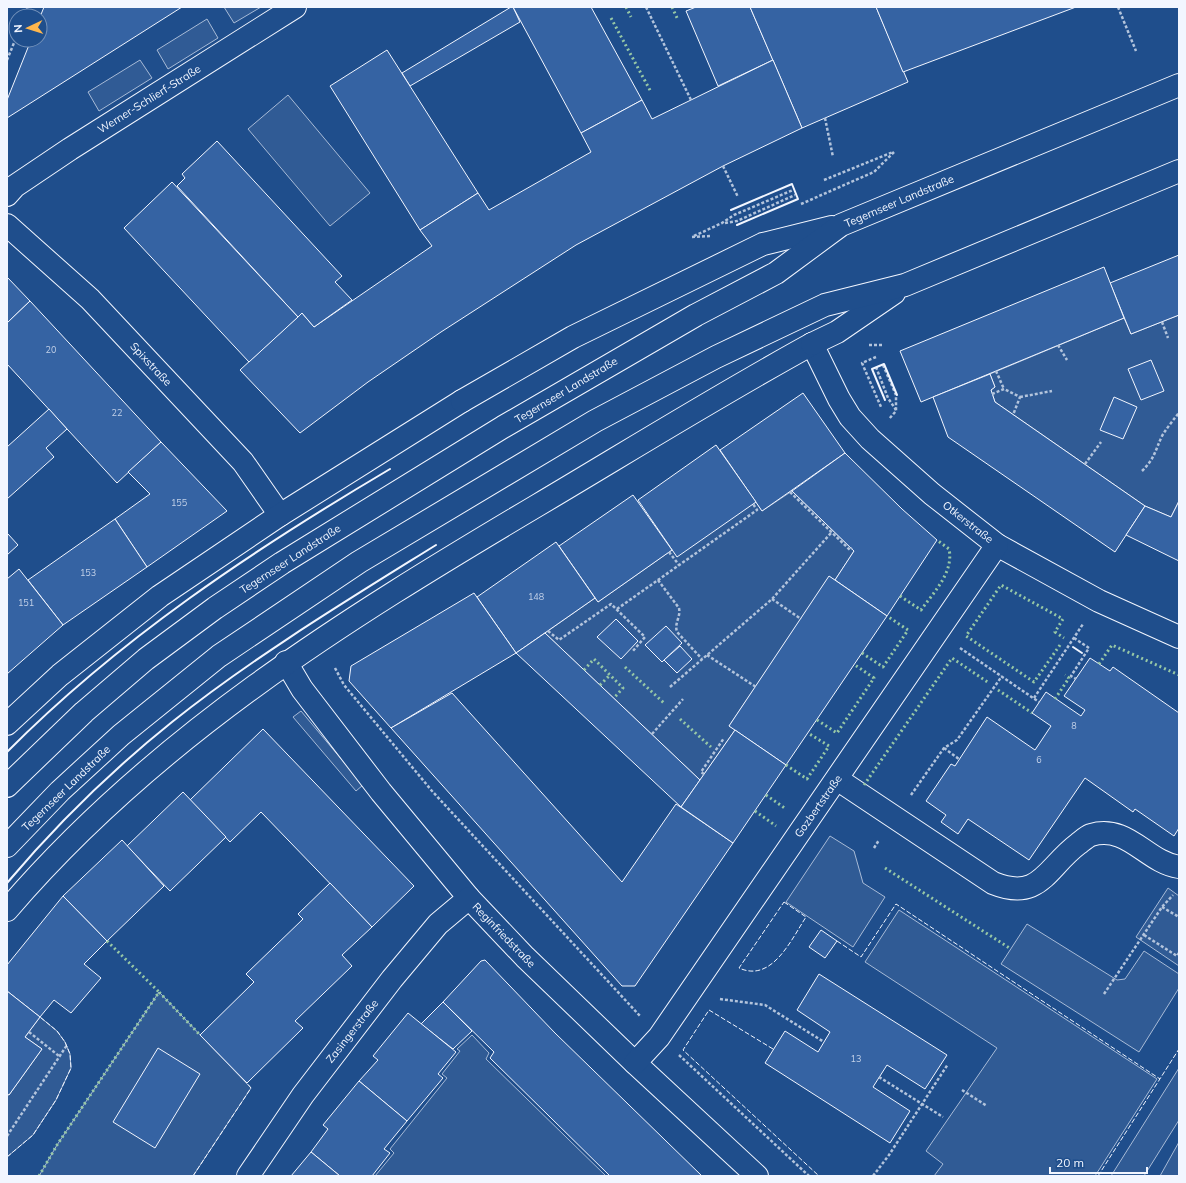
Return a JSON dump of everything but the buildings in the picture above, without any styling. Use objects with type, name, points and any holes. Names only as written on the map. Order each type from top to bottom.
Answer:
[{"type":"main road","name":"Werner-Schlierf-Straße","points":[[7,195],[15,186],[70,149],[295,7]]},
{"type":"main road","name":"Tegernseer Landstraße","points":[[7,786],[84,712],[146,659],[215,608],[358,516],[555,396],[696,315],[776,273],[841,225],[1179,85]]},
{"type":"main road","name":"Tegernseer Landstraße","points":[[7,846],[60,791],[104,750],[177,688],[219,656],[359,562],[595,421],[716,357],[825,305],[905,285],[1179,171]]},
{"type":"main road","name":"Spixstraße","points":[[7,225],[101,311],[243,462],[280,515]]},
{"type":"main road","points":[[7,724],[60,675],[160,596],[280,515],[462,401],[573,337],[756,247],[841,225]]},
{"type":"main road","points":[[7,910],[77,835],[138,778],[204,723],[286,662],[430,569],[656,433],[767,368],[837,332],[905,285]]},
{"type":"main road","name":"Otkerstraße","points":[[812,344],[842,405],[870,439],[932,494],[997,545],[1099,601],[1179,637]]},
{"type":"main road","name":"Gozbertstraße","points":[[635,1063],[660,1037],[997,545]]},
{"type":"main road","name":"Reginfriedstraße","points":[[286,662],[302,689],[381,792],[469,898],[525,957],[635,1063],[757,1176]]},
{"type":"main road","points":[[837,779],[993,883],[1006,888],[1022,889],[1035,885],[1073,847],[1089,836],[1110,832],[1125,838],[1162,862],[1179,867]]},
{"type":"main road","name":"Zasingerstraße","points":[[248,1176],[303,1095],[392,979],[438,924],[469,898]]},
{"type":"path","points":[[646,7],[691,100]]},
{"type":"path","points":[[1118,7],[1136,51]]},
{"type":"path","points":[[7,60],[12,48]]},
{"type":"path","points":[[825,118],[833,157]]},
{"type":"path","points":[[794,207],[874,172],[896,151],[824,180]]},
{"type":"path","points":[[723,166],[738,197]]},
{"type":"path","points":[[714,236],[692,237],[722,223],[734,215],[793,190]]},
{"type":"path","points":[[722,223],[737,221],[795,195]]},
{"type":"path","points":[[1162,322],[1168,338]]},
{"type":"path","points":[[1058,345],[1067,360]]},
{"type":"path","points":[[876,357],[862,363],[881,408]]},
{"type":"path","points":[[876,367],[888,398],[896,411],[896,396],[883,364]]},
{"type":"path","points":[[996,371],[1004,389],[1020,397],[1052,391]]},
{"type":"path","points":[[992,394],[1004,389]]},
{"type":"path","points":[[1013,415],[1020,397]]},
{"type":"path","points":[[1142,471],[1152,460],[1163,434],[1179,413]]},
{"type":"path","points":[[884,415],[887,421]]},
{"type":"path","points":[[1085,464],[1101,442]]},
{"type":"path","points":[[790,492],[850,550],[852,548]]},
{"type":"path","points":[[617,610],[757,510],[753,504]]},
{"type":"path","points":[[670,687],[772,599],[831,532]]},
{"type":"path","points":[[669,552],[679,565]]},
{"type":"path","points":[[658,580],[679,608],[680,613],[676,627],[677,632],[702,659]]},
{"type":"path","points":[[772,599],[801,619]]},
{"type":"path","points":[[548,631],[559,640],[611,604],[645,637],[632,652]]},
{"type":"path","points":[[937,632],[1039,702]]},
{"type":"path","points":[[1034,698],[1074,638],[1089,648],[1070,676],[1076,679]]},
{"type":"path","points":[[707,655],[756,687]]},
{"type":"path","points":[[335,668],[344,685],[432,792],[620,993],[643,1020]]},
{"type":"path","points":[[874,848],[944,748],[957,740],[1002,676]]},
{"type":"path","points":[[652,734],[683,699]]},
{"type":"path","points":[[704,774],[701,772],[724,738]]},
{"type":"path","points":[[944,748],[959,759]]},
{"type":"path","points":[[1104,994],[1169,897],[1177,892]]},
{"type":"path","points":[[1162,907],[1179,917]]},
{"type":"path","points":[[1144,935],[1177,956],[1179,953]]},
{"type":"path","points":[[696,984],[718,998],[765,1005],[824,1042]]},
{"type":"path","points":[[29,1032],[60,1056]]},
{"type":"path","points":[[7,1136],[67,1045]]},
{"type":"path","points":[[673,1050],[809,1176]]},
{"type":"path","points":[[873,1176],[889,1155],[948,1064]]},
{"type":"path","points":[[879,1077],[943,1117]]},
{"type":"path","points":[[962,1090],[987,1106]]},
{"type":"shaded area","points":[[224,7],[261,7],[234,23]]},
{"type":"shaded area","points":[[207,19],[218,38],[168,69],[157,50]]},
{"type":"shaded area","points":[[140,60],[152,78],[99,111],[88,92]]},
{"type":"shaded area","points":[[288,95],[370,193],[330,226],[248,129]]},
{"type":"shaded area","points":[[1179,315],[1179,501],[1171,517],[1145,506],[995,402],[991,390],[995,387],[990,374],[1124,318],[1131,334]]},
{"type":"shaded area","points":[[792,491],[854,551],[835,580],[830,577],[729,726],[735,730],[700,780],[545,633],[595,598],[598,602],[669,552],[756,502],[762,511]]},
{"type":"shaded area","points":[[301,711],[363,785],[356,791],[293,717]]},
{"type":"shaded area","points":[[830,836],[854,851],[863,883],[885,897],[853,947],[786,902]]},
{"type":"shaded area","points":[[1168,888],[1179,896],[1179,966],[1136,937]]},
{"type":"shaded area","points":[[899,910],[1157,1079],[1095,1176],[934,1176],[943,1164],[926,1151],[997,1048],[865,962]]},
{"type":"shaded area","points":[[1027,924],[1117,980],[1125,979],[1144,951],[1179,974],[1179,988],[1139,1052],[1001,964]]},
{"type":"shaded area","points":[[159,992],[251,1088],[193,1176],[39,1176],[57,1145]]},
{"type":"shaded area","points":[[40,1017],[57,1031],[65,1042],[70,1054],[71,1068],[56,1100],[33,1135],[7,1157],[7,1094],[9,1095],[42,1049],[25,1037]]},
{"type":"shaded area","points":[[472,1035],[489,1053],[486,1059],[606,1176],[375,1176],[394,1153],[390,1149],[447,1078],[442,1074],[460,1051],[457,1049]]},
{"type":"shaded area","points":[[1179,1068],[1179,1120],[1144,1176],[1111,1176]]},
{"type":"shaded area","points":[[1179,1142],[1179,1176],[1160,1176]]},
{"type":"hedge","points":[[626,7],[631,17]]},
{"type":"hedge","points":[[672,7],[678,20]]},
{"type":"hedge","points":[[611,18],[651,92]]},
{"type":"hedge","points":[[900,596],[921,610],[937,589],[946,574],[950,557],[949,549],[937,540]]},
{"type":"hedge","points":[[1060,645],[1034,682],[966,636],[1001,585],[1063,619],[1055,632],[1064,638]]},
{"type":"hedge","points":[[862,653],[883,667],[908,630],[887,616]]},
{"type":"hedge","points":[[1099,664],[1112,645],[1179,675]]},
{"type":"hedge","points":[[864,785],[952,658],[989,683]]},
{"type":"hedge","points":[[584,670],[594,659],[623,688],[614,698]]},
{"type":"hedge","points":[[817,720],[837,733],[874,678],[855,665]]},
{"type":"hedge","points":[[625,667],[665,704]]},
{"type":"hedge","points":[[600,685],[610,675]]},
{"type":"hedge","points":[[1055,699],[1069,678],[1065,675]]},
{"type":"hedge","points":[[998,690],[1032,713]]},
{"type":"hedge","points":[[680,719],[711,747]]},
{"type":"hedge","points":[[786,765],[807,779],[829,746],[808,733]]},
{"type":"hedge","points":[[766,795],[786,809]]},
{"type":"hedge","points":[[755,811],[776,826]]},
{"type":"hedge","points":[[885,868],[1011,949]]},
{"type":"hedge","points":[[107,941],[159,992]]},
{"type":"hedge","points":[[39,1176],[57,1145],[159,992],[200,1035]]},
{"type":"fence","points":[[784,902],[806,917],[787,947],[771,965],[761,970],[751,971],[739,968],[784,902]]},
{"type":"fence","points":[[837,941],[861,957],[896,904],[1160,1079]]},
{"type":"fence","points":[[773,1049],[709,1010],[683,1050],[819,1176]]},
{"type":"fence","points":[[7,1157],[33,1135],[56,1100],[71,1068],[70,1054],[65,1042],[57,1031],[40,1017]]},
{"type":"fence","points":[[1098,1176],[1179,1049]]},
{"type":"fence","points":[[193,1176],[251,1088],[247,1083]]},
{"type":"wall","points":[[731,210],[792,184],[798,199],[737,225]]},
{"type":"wall","points":[[885,400],[872,369],[884,364],[897,395]]},
{"type":"wall","points":[[7,752],[50,711],[95,672],[141,634],[189,598],[238,564],[390,469]]},
{"type":"wall","points":[[7,883],[45,840],[85,799],[128,759],[172,722],[268,652],[436,545]]},
{"type":"wall","points":[[1073,647],[1082,653]]}]
